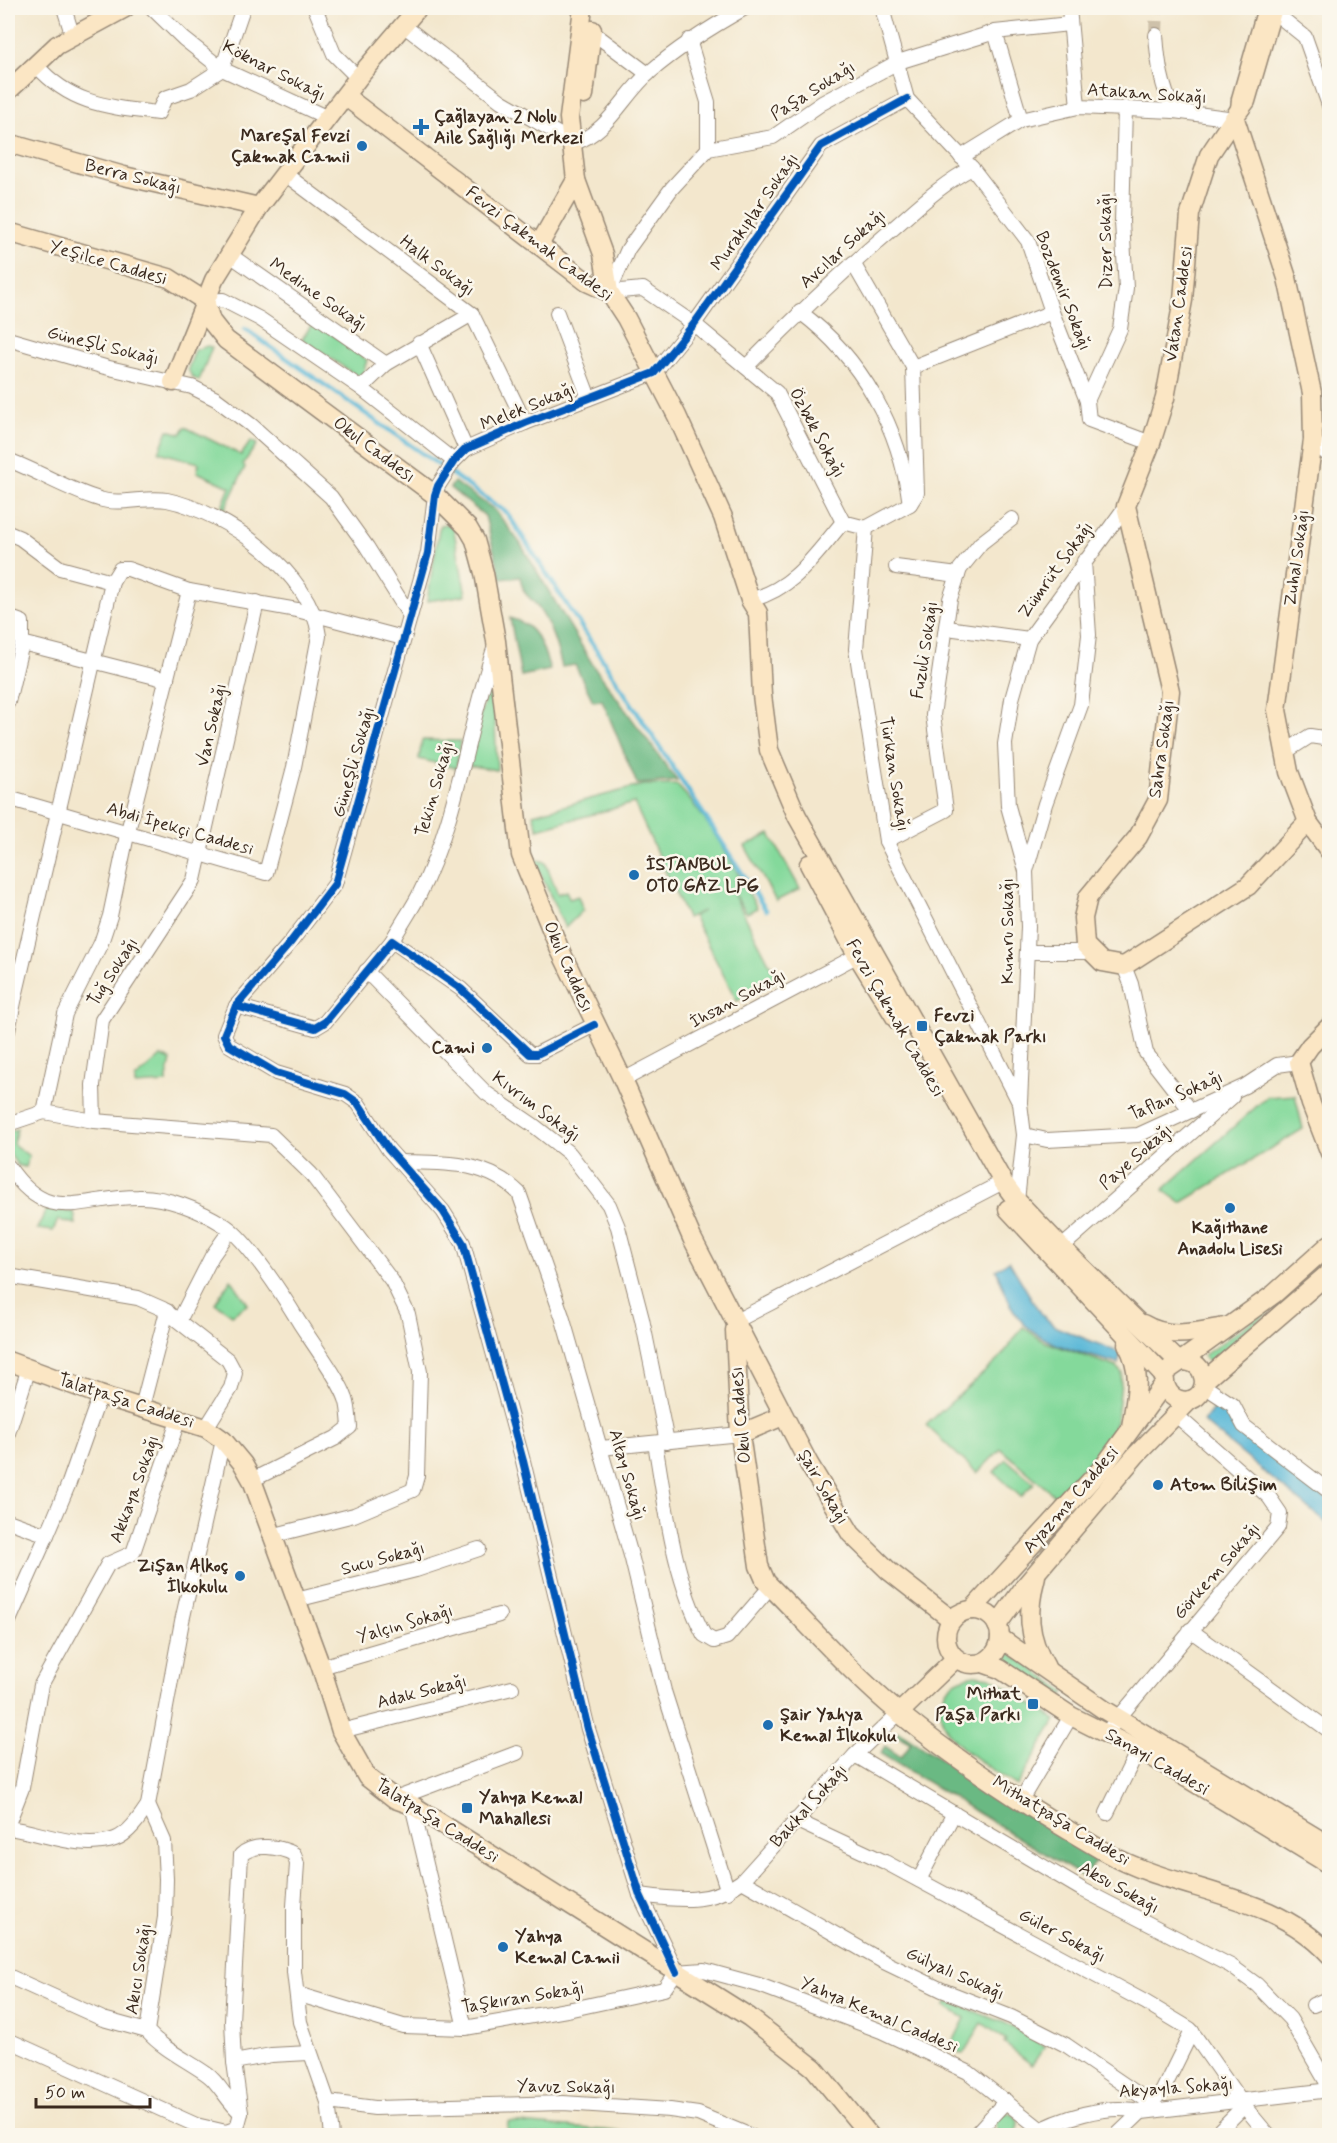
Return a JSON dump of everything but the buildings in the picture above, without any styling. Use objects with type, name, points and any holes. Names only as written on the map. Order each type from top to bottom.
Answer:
[{"type":"main road","points":[[8,91],[57,45],[125,8]]},
{"type":"main road","points":[[173,382],[205,301],[259,207],[358,78],[418,8]]},
{"type":"main road","points":[[584,8],[569,118],[574,143],[576,180],[603,254],[609,292]]},
{"type":"main road","points":[[574,143],[582,121],[595,8]]},
{"type":"main road","name":"Vatan Caddesi","points":[[1126,506],[1151,443],[1165,398],[1183,300],[1190,214],[1209,155],[1238,114],[1240,99],[1271,8]]},
{"type":"main road","name":"Fevzi Çakmak Caddesi","points":[[345,96],[587,282],[609,292],[626,318],[678,416],[723,517],[750,600],[758,613],[762,695],[770,750],[796,816],[864,952],[998,1185],[1007,1208],[1056,1251],[1124,1321],[1164,1380]]},
{"type":"main road","name":"Zuhal Sokağı","points":[[1238,114],[1287,278],[1312,393],[1313,440],[1277,710],[1289,772],[1308,822],[1329,852]]},
{"type":"main road","name":"Berra Sokağı","points":[[8,143],[124,176],[259,207]]},
{"type":"main road","points":[[539,245],[576,180]]},
{"type":"main road","name":"Yeşilce Caddesi","points":[[8,232],[169,279],[205,301]]},
{"type":"main road","name":"Okul Caddesı","points":[[205,301],[211,321],[225,340],[437,489],[475,540],[484,573],[496,641],[521,855],[594,1025],[623,1080],[692,1238],[734,1322],[740,1434],[759,1566],[771,1586],[899,1713]]},
{"type":"main road","name":"Sahra Sokağı","points":[[1091,952],[1085,945],[1083,918],[1088,897],[1138,837],[1158,800],[1170,690],[1126,506]]},
{"type":"main road","points":[[1091,952],[1102,962],[1124,966],[1248,886],[1308,822]]},
{"type":"main road","points":[[1329,1026],[1299,1062],[1329,1153]]},
{"type":"main road","name":"Fevzi Çakmak Caddesi","points":[[998,1185],[1017,1201],[1056,1251]]},
{"type":"main road","points":[[1190,1400],[1176,1400],[1170,1396],[1164,1380],[1170,1366],[1232,1325],[1308,1265],[1329,1244]]},
{"type":"main road","name":"Ayazma Caddesi","points":[[999,1631],[1038,1571],[1136,1455],[1175,1414],[1199,1395],[1204,1383],[1329,1272]]},
{"type":"main road","points":[[1124,1321],[1161,1332],[1181,1334],[1232,1325]]},
{"type":"main road","points":[[1124,1321],[1136,1360],[1138,1387],[1130,1431]]},
{"type":"main road","name":"Fevzi Çakmak Caddesi","points":[[1124,1321],[1180,1361]]},
{"type":"main road","name":"Şair Sokağı","points":[[734,1322],[783,1416],[850,1534],[889,1571],[952,1620]]},
{"type":"main road","name":"Talatpaşa Caddesi","points":[[8,1361],[100,1395],[179,1418],[206,1428],[224,1440],[252,1480],[321,1667],[341,1731],[367,1777],[395,1799],[412,1805],[749,2017],[814,2068],[870,2136]]},
{"type":"main road","points":[[1180,1361],[1194,1363],[1203,1374],[1204,1383]]},
{"type":"main road","name":"Ayazma Caddesi","points":[[972,1610],[1104,1466],[1164,1380]]},
{"type":"main road","points":[[740,1434],[783,1416]]},
{"type":"main road","points":[[1038,1571],[1028,1625],[1036,1649],[1048,1671]]},
{"type":"main road","points":[[972,1610],[986,1613],[999,1631],[996,1653],[983,1663],[974,1665],[956,1658],[946,1640],[952,1620],[957,1615],[972,1610]]},
{"type":"main road","name":"Sanayi Caddesi","points":[[999,1631],[1048,1671],[1118,1717],[1329,1846]]},
{"type":"main road","name":"Bakkal Sokağı","points":[[899,1713],[956,1658]]},
{"type":"main road","name":"Sanayi Caddesi","points":[[983,1663],[1000,1669],[1071,1716],[1138,1750],[1329,1865]]},
{"type":"main road","name":"Mithatpaşa Caddesi","points":[[899,1713],[1022,1800],[1112,1855],[1178,1882],[1254,1905],[1305,1930],[1329,1955]]},
{"type":"street","points":[[64,8],[73,37]]},
{"type":"street","name":"Köknar Sokağı","points":[[152,8],[184,39],[222,69],[328,118]]},
{"type":"street","points":[[36,65],[52,82],[99,106],[158,113],[165,98],[191,89],[222,69],[243,8]]},
{"type":"street","points":[[315,8],[334,54],[358,78]]},
{"type":"street","points":[[403,25],[501,101],[574,143],[597,132],[648,74],[688,40],[745,8]]},
{"type":"street","name":"Bozdemir Sokağı","points":[[882,8],[907,99],[972,168],[1028,242],[1052,312],[1087,401],[1089,420],[1151,443]]},
{"type":"street","points":[[1068,8],[1078,107]]},
{"type":"street","points":[[1271,8],[1305,37],[1329,108]]},
{"type":"street","name":"Paşa Sokağı","points":[[708,148],[773,137],[822,103],[898,62],[995,32],[1070,24]]},
{"type":"street","points":[[592,32],[648,74]]},
{"type":"street","points":[[995,32],[1021,120]]},
{"type":"street","points":[[1156,35],[1158,67],[1165,93],[1174,111]]},
{"type":"street","points":[[609,292],[628,249],[672,188],[708,148],[708,102],[688,40]]},
{"type":"street","name":"Murakıplar Sokağı","points":[[654,373],[694,324],[820,146],[907,99]]},
{"type":"street","name":"Atakan Sokağı","points":[[961,158],[1021,120],[1078,107],[1238,114]]},
{"type":"street","name":"Dizer Sokağı","points":[[1087,401],[1120,329],[1126,288],[1122,222],[1125,108]]},
{"type":"street","name":"Avcılar Sokağı","points":[[746,367],[800,312],[853,263],[949,180],[972,168]]},
{"type":"street","name":"Halk Sokağı","points":[[285,174],[472,314],[525,423]]},
{"type":"street","name":"Medine Sokağı","points":[[230,255],[386,364]]},
{"type":"street","points":[[750,600],[778,591],[795,579],[843,522],[866,528],[910,504],[917,494],[913,367],[853,263]]},
{"type":"street","name":"Özbek Sokağı","points":[[609,292],[643,289],[694,324],[777,393],[843,522]]},
{"type":"street","points":[[205,301],[223,300],[260,319],[361,388],[454,461]]},
{"type":"street","points":[[800,312],[847,355],[874,395],[901,457],[910,504]]},
{"type":"street","points":[[913,367],[1052,312]]},
{"type":"street","points":[[557,313],[589,398]]},
{"type":"street","points":[[361,388],[386,364],[472,314]]},
{"type":"street","name":"Güneşli Sokağı","points":[[8,339],[105,367],[192,387],[216,399],[251,424],[315,480],[346,516],[410,616]]},
{"type":"street","points":[[419,343],[465,449]]},
{"type":"street","name":"Melek Sokağı","points":[[437,489],[454,461],[465,449],[654,373]]},
{"type":"street","points":[[1313,440],[1329,457]]},
{"type":"street","points":[[8,460],[101,500],[165,500],[186,505],[249,536],[288,574],[315,614]]},
{"type":"street","name":"Güneşli Sokağı","points":[[437,489],[428,553],[335,884],[290,943],[236,1006],[224,1035],[229,1045],[276,1073],[345,1094],[358,1103],[399,1162],[443,1211],[462,1244],[523,1461],[588,1729],[640,1895],[676,1972]]},
{"type":"street","name":"Zümrüt Sokağı","points":[[1026,871],[1008,806],[1005,744],[1012,699],[1029,639],[1126,506]]},
{"type":"street","name":"Fuzuli Sokağı","points":[[886,841],[946,810],[933,715],[950,599],[960,568],[981,543],[1012,519]]},
{"type":"street","name":"Türkan Sokağı","points":[[866,528],[856,649],[886,841],[1020,1103]]},
{"type":"street","points":[[8,533],[20,538],[60,568],[112,582]]},
{"type":"street","name":"Kumru Sokağı","points":[[1017,1201],[1024,1135],[1020,1103],[1027,952],[1026,871],[1045,804],[1081,705],[1089,635],[1084,561]]},
{"type":"street","points":[[896,567],[958,575]]},
{"type":"street","points":[[8,1031],[11,996],[60,813],[112,582],[120,569],[128,569],[189,591],[315,614],[403,638]]},
{"type":"street","points":[[44,1112],[67,1009],[102,942],[189,591]]},
{"type":"street","name":"Van Sokağı","points":[[200,855],[257,603]]},
{"type":"street","name":"Abdi İpekçi Caddesi","points":[[8,798],[127,835],[266,873],[294,767],[317,656],[319,636],[315,614]]},
{"type":"street","points":[[8,617],[22,622],[22,643],[8,702]]},
{"type":"street","points":[[947,628],[1029,639]]},
{"type":"street","name":"Tekin Sokağı","points":[[236,1006],[315,1028],[325,1022],[392,941],[418,897],[439,846],[456,793],[477,698],[496,641]]},
{"type":"street","points":[[22,643],[166,680]]},
{"type":"street","points":[[1285,752],[1310,736],[1329,739]]},
{"type":"street","name":"Tuğ Sokağı","points":[[94,1121],[93,1085],[102,1020],[189,892],[200,855]]},
{"type":"street","points":[[392,941],[461,989],[531,1054],[537,1054],[594,1025]]},
{"type":"street","name":"İhsan Sokağı","points":[[623,1080],[864,952]]},
{"type":"street","points":[[1027,952],[1091,952]]},
{"type":"street","points":[[1124,966],[1131,984],[1146,1053],[1191,1111]]},
{"type":"street","name":"Kıvrım Sokağı","points":[[366,971],[486,1093],[570,1154],[609,1205],[618,1227],[642,1318],[661,1443],[667,1522],[684,1580],[704,1635],[714,1641],[727,1636],[771,1586]]},
{"type":"street","name":"Taflan Sokağı","points":[[1024,1135],[1047,1140],[1138,1135],[1245,1086],[1278,1065],[1299,1062]]},
{"type":"street","name":"Paye Sokağı","points":[[1056,1251],[1245,1086]]},
{"type":"street","points":[[8,1124],[44,1112],[94,1121],[271,1135],[311,1174],[392,1281],[408,1314],[420,1382],[417,1476],[413,1490],[354,1515],[271,1536]]},
{"type":"street","name":"Altay Sokağı","points":[[399,1162],[474,1166],[503,1179],[519,1193],[562,1316],[632,1559],[664,1691],[728,1892]]},
{"type":"street","points":[[8,1166],[21,1185],[41,1201],[73,1204],[153,1197],[207,1215],[226,1226],[243,1242],[295,1316],[346,1399],[350,1427],[336,1438],[252,1480]]},
{"type":"street","points":[[734,1322],[998,1185]]},
{"type":"street","points":[[179,1321],[212,1256],[224,1239]]},
{"type":"street","points":[[8,1276],[138,1298],[167,1311],[228,1360],[235,1373],[231,1388],[206,1428]]},
{"type":"street","points":[[142,1407],[167,1311]]},
{"type":"street","points":[[8,1432],[29,1368]]},
{"type":"street","points":[[1204,1383],[1233,1405],[1244,1426],[1329,1492]]},
{"type":"street","points":[[8,1623],[69,1483],[100,1395]]},
{"type":"street","name":"Görkem Sokağı","points":[[1106,1733],[1278,1527],[1280,1513],[1269,1497],[1175,1414]]},
{"type":"street","name":"Akkaya Sokağı","points":[[8,1826],[22,1788],[41,1685],[108,1564],[133,1553],[179,1418]]},
{"type":"street","points":[[601,1448],[740,1434]]},
{"type":"street","points":[[8,1826],[68,1841],[91,1842],[116,1839],[135,1823],[148,1805],[182,1620],[224,1440]]},
{"type":"street","points":[[8,1521],[47,1535]]},
{"type":"street","name":"Sucu Sokağı","points":[[296,1600],[416,1570],[479,1549]]},
{"type":"street","name":"Yalçın Sokağı","points":[[321,1667],[499,1615]]},
{"type":"street","points":[[1190,1630],[1329,1731]]},
{"type":"street","name":"Adak Sokağı","points":[[341,1731],[512,1688]]},
{"type":"street","name":"Bakkal Sokağı","points":[[640,1895],[683,1900],[711,1898],[728,1892],[742,1881],[855,1755],[899,1713]]},
{"type":"street","points":[[1022,1800],[1071,1716]]},
{"type":"street","points":[[1107,1813],[1138,1750]]},
{"type":"street","points":[[395,1799],[517,1753]]},
{"type":"street","name":"Aksu Sokağı","points":[[855,1755],[1083,1890],[1231,1966],[1257,1985],[1290,2019],[1329,2089]]},
{"type":"street","name":"Akıcı Sokağı","points":[[148,1805],[164,1841],[166,1879],[165,1917],[147,2031],[158,2043],[210,2076],[228,2102],[242,2113]]},
{"type":"street","points":[[412,1805],[465,2028]]},
{"type":"street","points":[[918,1880],[954,1813]]},
{"type":"street","name":"Güler Sokağı","points":[[795,1820],[918,1880],[1145,2002],[1192,2031],[1243,2104],[1269,2136]]},
{"type":"street","points":[[8,2040],[196,2126],[226,2132],[237,2128],[242,2113],[234,2062],[232,2021],[241,1855],[246,1850],[260,1847],[284,1849],[294,1854],[297,1864],[294,1906],[300,2022],[328,2102],[332,2136]]},
{"type":"street","name":"Gülyalı Sokağı","points":[[742,1881],[884,1962],[942,1990],[1011,2017],[1066,2045],[1146,2108]]},
{"type":"street","name":"Yahya Kemal Caddesi","points":[[676,1972],[704,1970],[759,1984],[881,2031],[968,2072],[1046,2132]]},
{"type":"street","name":"Taşkıran Sokağı","points":[[297,1994],[403,2025],[465,2028],[572,2009],[664,1989],[676,1972]]},
{"type":"street","points":[[8,1976],[103,2019],[147,2031]]},
{"type":"street","points":[[1313,2005],[1329,1998]]},
{"type":"street","points":[[1116,2136],[1162,2092],[1192,2031]]},
{"type":"street","points":[[234,2062],[271,2055],[309,2053]]},
{"type":"street","name":"Akyayla Sokağı","points":[[1029,2136],[1046,2132],[1078,2116],[1113,2110],[1243,2104],[1329,2089]]},
{"type":"street","points":[[974,2136],[1006,2100]]},
{"type":"street","name":"Yavuz Sokağı","points":[[328,2102],[375,2108],[563,2103],[670,2110],[698,2114],[751,2136]]},
{"type":"street","points":[[1214,2136],[1243,2104]]},
{"type":"green space","points":[[314,321],[367,360],[363,374],[357,376],[302,339]]},
{"type":"green space","points":[[207,346],[212,347],[199,381],[192,377],[188,369],[195,350]]},
{"type":"green space","points":[[185,427],[241,455],[251,441],[257,444],[243,464],[245,467],[223,513],[220,512],[230,487],[197,472],[199,463],[159,452],[168,430],[181,434]]},
{"type":"green space","points":[[454,482],[495,510],[520,543],[593,665],[677,781],[637,784],[602,700],[593,701],[575,665],[562,667],[547,622],[525,593],[520,577],[501,579],[485,516],[450,488]]},
{"type":"green space","points":[[441,525],[453,526],[466,595],[427,601],[439,529]]},
{"type":"green space","points":[[510,618],[519,621],[533,631],[545,653],[550,670],[521,676]]},
{"type":"green space","points":[[487,692],[492,692],[494,700],[497,770],[465,765]]},
{"type":"green space","points":[[422,740],[460,741],[456,768],[419,759]]},
{"type":"green space","points":[[643,785],[677,785],[711,828],[757,908],[747,913],[734,895],[778,980],[737,1001],[693,916],[703,911],[687,918],[634,803],[538,829],[533,814]]},
{"type":"green space","points":[[770,834],[800,889],[776,901],[745,846]]},
{"type":"green space","points":[[534,859],[545,862],[558,894],[566,891],[570,899],[578,896],[583,910],[565,928]]},
{"type":"green space","points":[[161,1056],[171,1060],[166,1083],[135,1085],[135,1079]]},
{"type":"green space","points":[[1295,1095],[1303,1129],[1181,1203],[1163,1190],[1267,1097]]},
{"type":"green space","points":[[17,1129],[13,1144],[29,1156],[25,1167],[17,1165],[8,1151],[8,1132]]},
{"type":"green space","points":[[46,1210],[74,1212],[76,1224],[58,1220],[53,1231],[37,1229]]},
{"type":"green space","points":[[231,1279],[248,1304],[232,1315],[215,1303]]},
{"type":"green space","points":[[1267,1310],[1269,1312],[1209,1362],[1203,1356]]},
{"type":"green space","points":[[1023,1327],[1043,1341],[1116,1367],[1122,1373],[1117,1419],[1108,1442],[1055,1496],[1001,1449],[977,1473],[926,1425],[1000,1358]]},
{"type":"green space","points":[[1006,1459],[1034,1483],[1021,1497],[994,1472]]},
{"type":"green space","points":[[1002,1647],[1065,1692],[1061,1697],[996,1659]]},
{"type":"green space","points":[[976,1675],[991,1677],[1056,1720],[1017,1786],[964,1749],[952,1737],[944,1724],[940,1711],[946,1691],[956,1681]]},
{"type":"green space","points":[[898,1731],[1029,1816],[1099,1856],[1085,1878],[881,1754],[885,1746],[901,1757],[911,1743],[895,1734]]},
{"type":"green space","points":[[948,2001],[1005,2023],[1045,2046],[1032,2065],[1004,2043],[1006,2040],[982,2023],[963,2054],[950,2048],[965,2018],[945,2006]]},
{"type":"green space","points":[[1007,2113],[1015,2116],[1018,2124],[1015,2132],[1007,2135],[999,2132],[996,2124],[999,2116]]},
{"type":"green space","points":[[508,2122],[661,2135],[507,2135]]},
{"type":"water","points":[[1009,1261],[1040,1313],[1056,1327],[1121,1353],[1118,1364],[1051,1342],[1027,1327],[1011,1306],[996,1270]]},
{"type":"water","points":[[1216,1405],[1329,1501],[1329,1525],[1203,1422]]},
{"type":"waterway","points":[[245,329],[507,513],[766,910]]},
{"type":"tunnel","points":[[1156,35],[1157,8]]},
{"type":"cycle path","points":[[236,1006],[290,943],[335,884],[428,553],[435,495],[454,461],[466,449],[525,423],[654,373],[694,324],[821,146],[907,99]]},
{"type":"cycle path","points":[[594,1025],[537,1054],[530,1054],[461,989],[392,941],[325,1022],[315,1028],[236,1006],[224,1035],[229,1045],[276,1073],[345,1094],[358,1103],[388,1149],[443,1211],[463,1243],[523,1461],[588,1729],[640,1895],[676,1972]]},
{"type":"place","name":"Çağlayan 2 Nolu Aile Sağlığı Merkezi","points":[[421,127]]},
{"type":"place","name":"Mareşal Fevzi Çakmak Camii","points":[[362,146]]},
{"type":"place","name":"İSTANBUL OTO GAZ LPG","points":[[634,875]]},
{"type":"place","name":"Fevzi Çakmak Parkı","points":[[922,1026]]},
{"type":"place","name":"Cami","points":[[487,1048]]},
{"type":"place","name":"Kağıthane Anadolu Lisesi","points":[[1230,1208]]},
{"type":"place","name":"Atom Bilişim","points":[[1158,1485]]},
{"type":"place","name":"Zişan Alkoç İlkokulu","points":[[240,1576]]},
{"type":"place","name":"Mithat Paşa Parkı","points":[[1033,1704]]},
{"type":"place","name":"Şair Yahya Kemal İlkokulu","points":[[768,1725]]},
{"type":"place","name":"Yahya Kemal Mahallesi","points":[[467,1808]]},
{"type":"place","name":"Yahya Kemal Camii","points":[[503,1947]]}]
